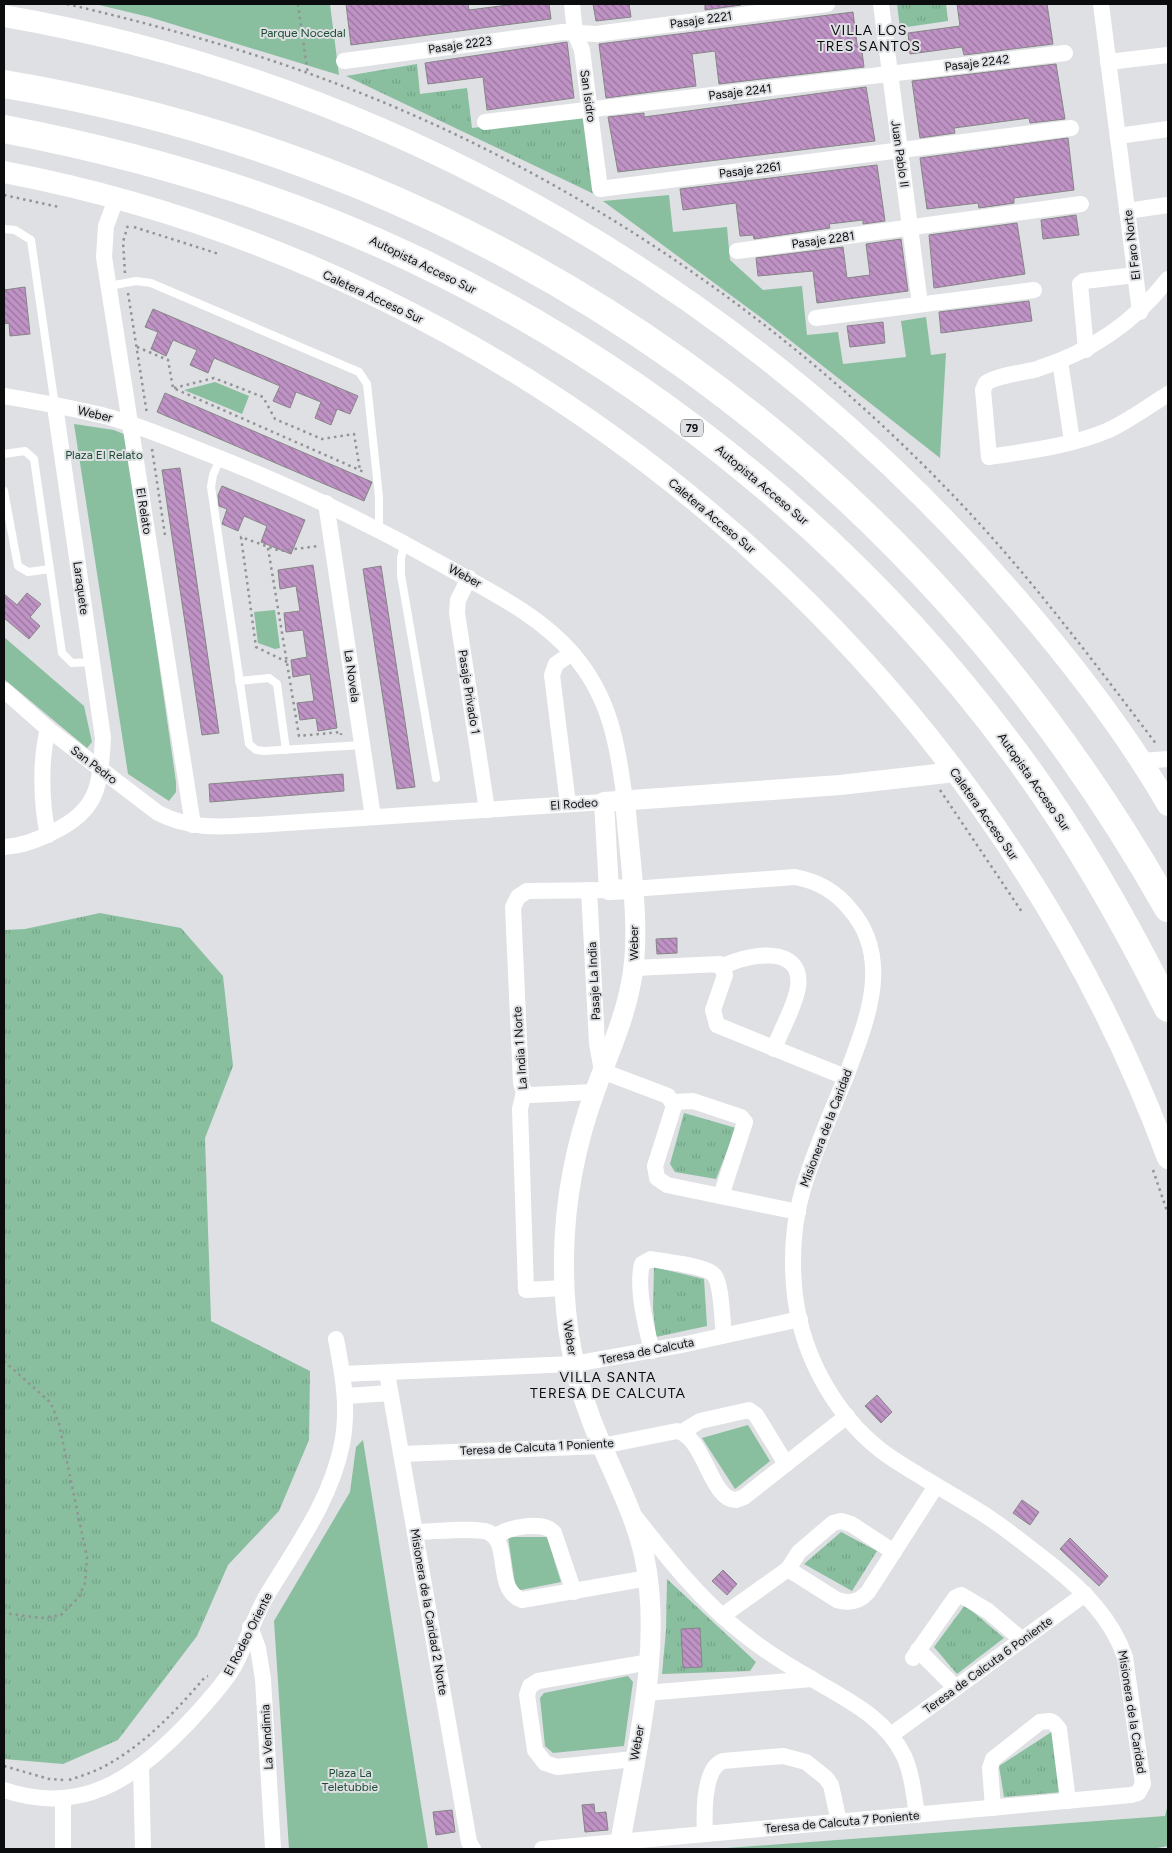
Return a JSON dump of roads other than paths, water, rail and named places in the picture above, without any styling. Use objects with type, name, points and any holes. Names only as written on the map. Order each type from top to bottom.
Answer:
[{"type":"highway","points":[[4,84],[71,96],[176,122],[272,152],[346,179],[449,225],[548,277],[596,305],[678,360],[818,470],[868,516],[938,588],[1010,670],[1046,718],[1114,816],[1168,908]]},
{"type":"highway","name":"Autopista Acceso Sur","points":[[4,129],[92,147],[211,181],[316,217],[362,236],[456,279],[547,330],[617,374],[696,430],[776,495],[854,567],[892,606],[964,688],[1025,767],[1061,819],[1119,914],[1168,1008]]},
{"type":"main road","points":[[4,16],[131,44],[232,73],[352,116],[450,160],[539,205],[619,253],[758,353],[844,424],[924,498],[1030,615],[1094,695],[1141,761],[1168,805]]},
{"type":"main road","name":"Caletera Acceso Sur","points":[[4,172],[112,209],[228,235],[380,298],[478,350],[594,423],[679,487],[787,582],[882,682],[955,772],[1022,867],[1074,955],[1121,1046],[1160,1163]]},
{"type":"street","name":"San Isidro","points":[[572,4],[575,33],[582,50],[600,189]]},
{"type":"street","name":"Pasaje 2221","points":[[575,33],[596,34],[827,4]]},
{"type":"street","name":"Juan Pablo II","points":[[881,4],[920,304]]},
{"type":"street","name":"El Faro Norte","points":[[1101,4],[1140,312]]},
{"type":"street","name":"Pasaje 2223","points":[[344,61],[563,32],[575,33]]},
{"type":"street","name":"Pasaje 2242","points":[[890,74],[1065,53]]},
{"type":"street","points":[[1108,62],[1168,55]]},
{"type":"street","name":"Pasaje 2241","points":[[485,122],[890,74]]},
{"type":"street","name":"Pasaje 2261","points":[[600,189],[1071,128]]},
{"type":"street","points":[[1118,136],[1168,129]]},
{"type":"street","name":"Pasaje 2281","points":[[737,252],[1081,204]]},
{"type":"street","points":[[1128,211],[1168,205]]},
{"type":"street","name":"El Relato","points":[[112,209],[103,243],[193,826]]},
{"type":"street","points":[[1086,350],[1080,284],[1084,281],[1135,275]]},
{"type":"street","points":[[1168,279],[1140,312],[1118,330],[1086,350],[1060,361],[986,383],[983,390],[988,457],[1072,442],[1109,430],[1168,394]]},
{"type":"street","points":[[816,318],[1034,290]]},
{"type":"street","points":[[1060,361],[1072,442]]},
{"type":"street","name":"Weber","points":[[4,396],[55,406],[149,430],[220,458],[359,518],[469,578],[515,606],[572,653],[601,697],[613,726],[626,800],[632,889],[634,968],[622,1018],[594,1092],[576,1153],[570,1184],[564,1253],[564,1288],[574,1364],[591,1420],[633,1514],[648,1578],[652,1618],[650,1662],[620,1846]]},
{"type":"street","name":"Laraquete","points":[[4,847],[40,839],[67,826],[86,812],[96,791],[101,771],[103,738],[55,406]]},
{"type":"street","name":"La Novela","points":[[326,503],[373,817]]},
{"type":"street","points":[[332,540],[341,526],[359,518]]},
{"type":"street","name":"Pasaje Privado 1","points":[[469,578],[458,600],[457,613],[487,810]]},
{"type":"street","points":[[568,804],[552,675],[556,664],[572,653]]},
{"type":"street","name":"San Pedro","points":[[4,690],[48,729],[158,813],[175,822],[193,826]]},
{"type":"street","points":[[48,729],[44,754],[44,818],[48,835]]},
{"type":"street","points":[[1141,761],[1168,759]]},
{"type":"street","name":"El Rodeo","points":[[193,826],[219,827],[604,802],[924,777],[955,772]]},
{"type":"street","points":[[589,890],[609,890],[604,802]]},
{"type":"street","name":"Misionera de la Caridad","points":[[609,890],[795,877],[816,882],[836,894],[852,911],[862,927],[869,944],[874,971],[869,1014],[809,1171],[798,1212],[793,1270],[800,1319],[819,1371],[847,1416],[877,1447],[1012,1534],[1085,1594],[1112,1628],[1125,1657],[1144,1781],[1140,1791]]},
{"type":"street","name":"La India 1 Norte","points":[[564,1288],[526,1290],[520,1109],[524,1092],[521,1084],[512,912],[518,897],[532,891],[589,890]]},
{"type":"street","name":"Pasaje La India","points":[[589,890],[597,1043],[602,1071]]},
{"type":"street","points":[[722,966],[743,958],[771,955],[781,956],[793,966],[798,986],[774,1049]]},
{"type":"street","points":[[634,968],[716,963],[722,966],[725,975],[712,1010],[714,1020],[720,1028],[845,1077]]},
{"type":"street","points":[[602,1071],[664,1094],[673,1102],[674,1110],[655,1166],[657,1178],[667,1184],[798,1212]]},
{"type":"street","points":[[524,1092],[534,1095],[594,1092]]},
{"type":"street","points":[[673,1102],[693,1102],[742,1117],[745,1122],[721,1196]]},
{"type":"street","points":[[652,1351],[643,1303],[641,1271],[644,1262],[651,1259],[704,1269],[713,1274],[718,1285],[724,1336]]},
{"type":"street","name":"Teresa de Calcuta","points":[[342,1374],[574,1364],[652,1351],[800,1319]]},
{"type":"street","name":"El Rodeo Oriente","points":[[4,1790],[37,1799],[63,1800],[106,1787],[141,1767],[160,1752],[201,1709],[232,1670],[250,1627],[313,1521],[331,1482],[342,1443],[346,1396],[336,1340]]},
{"type":"street","name":"Misionera de la Caridad 2 Norte","points":[[387,1373],[469,1842],[473,1849]]},
{"type":"street","points":[[346,1396],[390,1393]]},
{"type":"street","name":"Teresa de Calcuta 1 Poniente","points":[[401,1454],[602,1446],[672,1432],[682,1432],[700,1422],[748,1410],[756,1415],[786,1464]]},
{"type":"street","points":[[682,1432],[690,1438],[723,1495],[732,1500],[744,1497],[847,1416]]},
{"type":"street","points":[[788,1569],[837,1600],[858,1601],[868,1592],[936,1486]]},
{"type":"street","points":[[633,1514],[676,1567],[722,1616],[765,1650],[858,1705],[891,1735],[909,1768],[917,1815]]},
{"type":"street","points":[[722,1616],[788,1569],[796,1555],[833,1523],[840,1521],[851,1524],[894,1552]]},
{"type":"street","points":[[495,1537],[508,1529],[549,1527],[554,1533],[574,1592]]},
{"type":"street","points":[[415,1532],[483,1530],[495,1537],[508,1588],[517,1598],[527,1601],[648,1578]]},
{"type":"street","name":"Teresa de Calcuta 6 Poniente","points":[[891,1735],[1085,1594]]},
{"type":"street","points":[[956,1688],[915,1654],[955,1598],[961,1595],[988,1611],[1022,1640]]},
{"type":"street","name":"La Vendimia","points":[[250,1627],[258,1648],[263,1679],[273,1849]]},
{"type":"street","points":[[634,1760],[557,1767],[545,1763],[535,1750],[527,1695],[530,1686],[538,1681],[650,1662]]},
{"type":"street","points":[[646,1693],[812,1679]]},
{"type":"street","points":[[993,1808],[990,1768],[993,1759],[1035,1725],[1045,1720],[1054,1722],[1059,1729],[1068,1801]]},
{"type":"street","points":[[705,1834],[705,1810],[710,1774],[715,1766],[723,1761],[783,1756],[806,1762],[826,1778],[831,1785],[839,1822]]},
{"type":"street","points":[[141,1767],[143,1849]]},
{"type":"street","name":"Teresa de Calcuta 7 Poniente","points":[[542,1849],[620,1846],[705,1834],[1068,1801],[1134,1794],[1140,1791]]},
{"type":"street","points":[[63,1800],[63,1849]]},
{"type":"lane","points":[[4,229],[15,230],[31,240],[55,406]]},
{"type":"lane","points":[[109,286],[136,281],[151,284],[359,372],[367,384],[377,479],[379,529]]},
{"type":"lane","points":[[4,454],[25,451],[34,459],[65,658],[75,664],[92,662]]},
{"type":"lane","points":[[220,458],[213,475],[211,487],[249,744],[260,751],[362,745]]},
{"type":"lane","points":[[4,491],[18,566],[28,572],[50,569]]},
{"type":"lane","points":[[405,542],[401,558],[401,575],[436,778]]},
{"type":"lane","points":[[239,681],[268,678],[277,684],[286,750]]},
{"type":"district","name":"VILLA LOS TRES SANTOS","points":[[869,38]]},
{"type":"district","name":"VILLA SANTA TERESA DE CALCUTA","points":[[608,1385]]},
{"type":"park label","name":"Parque Nocedal","points":[[303,33]]},
{"type":"park label","name":"Plaza El Relato","points":[[104,455]]},
{"type":"park label","name":"Plaza La Teletubbie","points":[[350,1780]]}]
